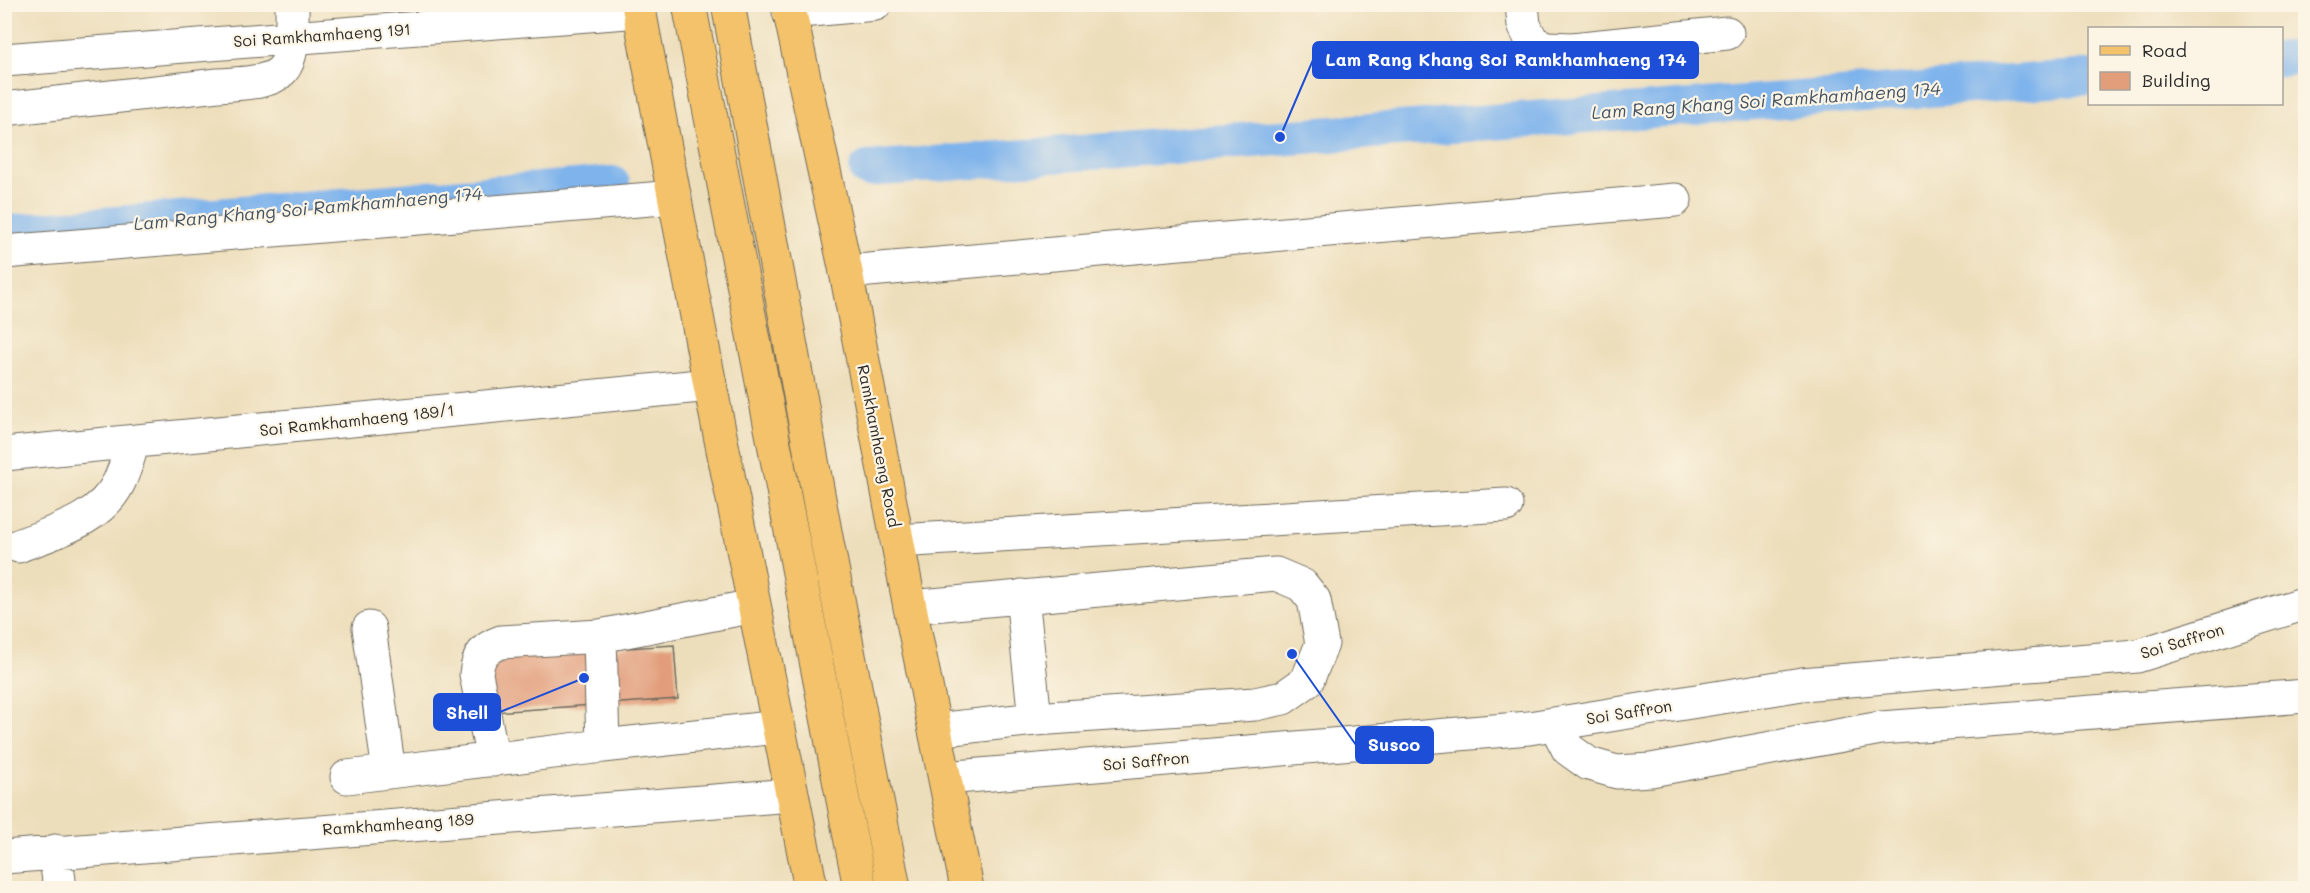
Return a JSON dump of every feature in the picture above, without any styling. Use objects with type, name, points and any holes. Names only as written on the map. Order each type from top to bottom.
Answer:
[{"type":"main road","points":[[689,4],[860,888]]},
{"type":"main road","points":[[728,4],[826,542],[894,888]]},
{"type":"main road","points":[[639,8],[710,385],[811,888]]},
{"type":"main road","name":"Ramkhamhaeng Road","points":[[789,8],[846,272],[897,541],[967,888]]},
{"type":"street","points":[[4,109],[253,83],[272,79],[290,59],[292,4]]},
{"type":"street","points":[[789,8],[875,4]]},
{"type":"street","points":[[1522,4],[1524,25],[1533,43],[1547,48],[1572,49],[1727,33]]},
{"type":"street","name":"Soi Ramkhamhaeng 191","points":[[4,60],[639,8]]},
{"type":"street","points":[[4,252],[675,197]]},
{"type":"street","points":[[846,272],[1675,200]]},
{"type":"street","name":"Soi Ramkhamhaeng 189/1","points":[[4,454],[710,385]]},
{"type":"street","points":[[18,546],[78,523],[97,509],[118,484],[133,442]]},
{"type":"street","points":[[897,541],[1506,505]]},
{"type":"street","points":[[910,607],[1276,574],[1302,585],[1314,600],[1322,644],[1307,681],[1283,698],[1256,704],[1035,719],[935,730]]},
{"type":"street","points":[[1022,596],[1035,719]]},
{"type":"street","name":"Soi Saffron","points":[[945,778],[1529,728],[1802,684],[2137,656],[2306,603]]},
{"type":"street","points":[[493,760],[476,674],[477,662],[482,652],[489,646],[501,642],[600,636],[754,606]]},
{"type":"street","points":[[369,628],[389,772]]},
{"type":"street","points":[[600,636],[603,746]]},
{"type":"street","points":[[1555,724],[1568,749],[1589,764],[1617,772],[1651,770],[1881,728],[2306,696]]},
{"type":"street","points":[[347,777],[778,727]]},
{"type":"street","name":"Ramkhamheang 189","points":[[4,856],[792,795]]},
{"type":"street","points":[[56,851],[60,888]]},
{"type":"building","points":[[674,645],[678,699],[493,712],[490,657]]},
{"type":"waterway","name":"Lam Rang Khang Soi Ramkhamhaeng 174","points":[[2283,59],[2306,56]]},
{"type":"waterway","name":"Lam Rang Khang Soi Ramkhamhaeng 174","points":[[867,169],[2088,77]]},
{"type":"waterway","name":"Lam Rang Khang Soi Ramkhamhaeng 174","points":[[4,233],[612,184]]},
{"type":"place","name":"Lam Rang Khang Soi Ramkhamhaeng 174","points":[[1280,137]]},
{"type":"place","name":"Susco","points":[[1292,654]]},
{"type":"place","name":"Shell","points":[[584,678]]}]
